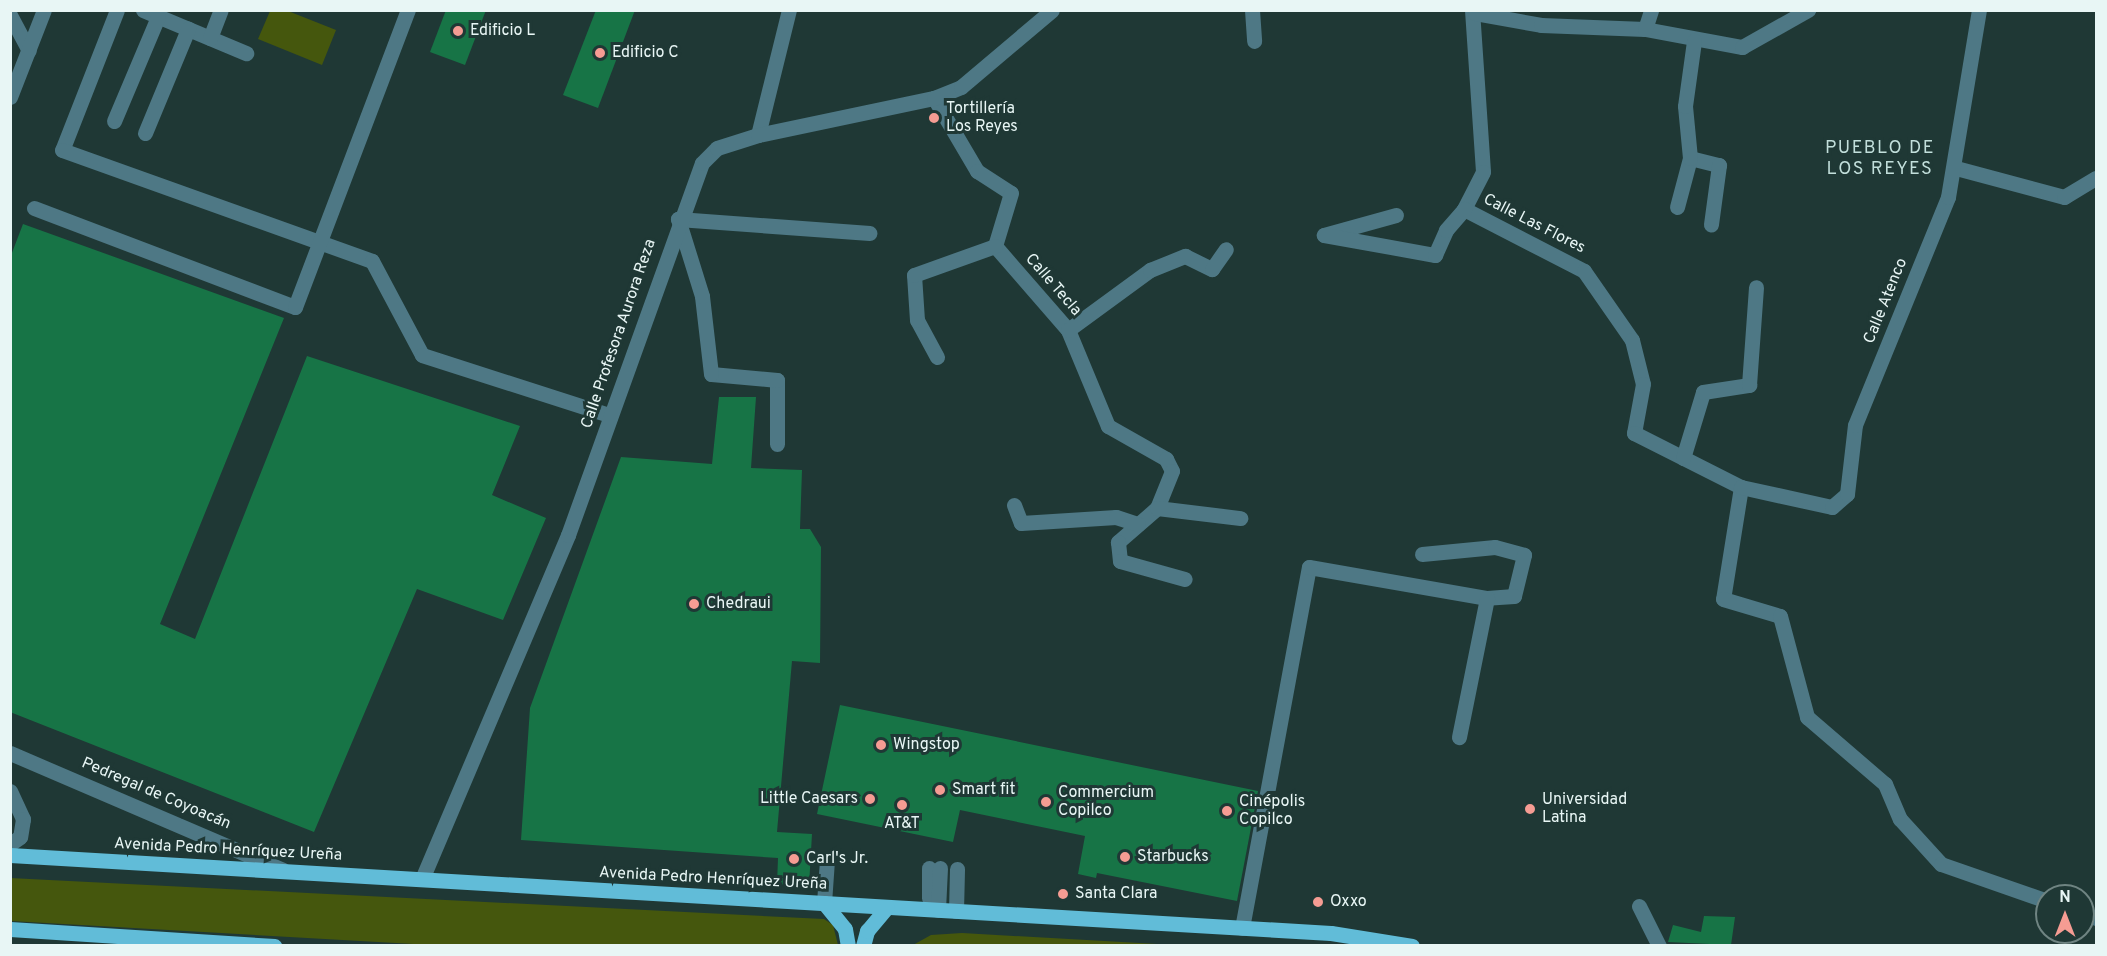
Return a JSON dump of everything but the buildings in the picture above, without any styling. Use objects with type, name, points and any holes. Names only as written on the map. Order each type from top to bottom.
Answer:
[{"type":"main road","name":"Avenida Pedro Henríquez Ureña","points":[[10,855],[1242,928],[1412,945]]},
{"type":"main road","points":[[824,903],[845,929],[848,945]]},
{"type":"main road","points":[[863,945],[867,931],[887,907]]},
{"type":"main road","points":[[10,929],[171,942],[274,945]]},
{"type":"street","points":[[10,98],[44,10]]},
{"type":"street","points":[[117,10],[62,150],[372,261],[422,355],[609,415]]},
{"type":"street","points":[[210,38],[221,10]]},
{"type":"street","points":[[34,208],[295,307],[318,241],[408,10]]},
{"type":"street","points":[[758,135],[789,10]]},
{"type":"street","name":"Calle Profesora Aurora Reza","points":[[422,879],[568,536],[678,219],[707,156],[758,135],[934,98],[961,87],[1052,10]]},
{"type":"street","points":[[1252,10],[1254,41]]},
{"type":"street","points":[[1645,29],[1651,10]]},
{"type":"street","points":[[1474,12],[1541,25],[1645,29],[1694,41],[1742,48],[1808,10]]},
{"type":"street","name":"Calle Atenco","points":[[1741,487],[1832,507],[1847,494],[1855,425],[1956,168],[1979,10]]},
{"type":"street","name":"Calle Las Flores","points":[[1474,12],[1483,172],[1464,209],[1584,271],[1632,340],[1643,384],[1634,433],[1741,487]]},
{"type":"street","points":[[10,15],[29,50]]},
{"type":"street","points":[[114,121],[161,15],[246,53]]},
{"type":"street","points":[[145,133],[188,29]]},
{"type":"street","points":[[1677,207],[1690,158],[1685,106],[1694,41]]},
{"type":"street","points":[[934,98],[977,171],[1011,192],[995,246],[914,275],[917,320],[937,357]]},
{"type":"street","points":[[1690,158],[1719,165],[1711,224]]},
{"type":"street","points":[[1956,168],[2064,197],[2097,178]]},
{"type":"street","points":[[1396,214],[1324,235],[1435,255],[1446,230],[1464,209]]},
{"type":"street","points":[[777,444],[777,380],[711,374],[702,296],[678,219],[869,233]]},
{"type":"street","name":"Calle Tecla","points":[[995,246],[1068,330],[1108,426],[1166,459],[1170,484],[1158,508],[1118,542],[1120,561],[1185,579]]},
{"type":"street","points":[[1068,330],[1150,270],[1185,256],[1212,269],[1226,249]]},
{"type":"street","points":[[1683,458],[1703,392],[1749,385],[1756,287]]},
{"type":"street","points":[[1741,487],[1724,599],[1780,616],[1807,717],[1885,784],[1900,819],[1941,864],[2035,897]]},
{"type":"street","points":[[1014,505],[1021,523],[1116,517],[1138,524]]},
{"type":"street","points":[[1158,508],[1240,518]]},
{"type":"street","points":[[1242,928],[1308,567],[1487,598],[1514,596],[1524,555],[1496,547],[1422,554]]},
{"type":"street","points":[[1459,736],[1487,598]]},
{"type":"street","name":"Pedregal de Coyoacán","points":[[10,753],[285,871]]},
{"type":"street","points":[[10,791],[23,819],[20,837],[10,844]]},
{"type":"street","points":[[824,903],[827,864]]},
{"type":"street","points":[[934,868],[934,910]]},
{"type":"street","points":[[956,911],[957,869]]},
{"type":"street","points":[[1639,906],[1659,945]]},
{"type":"green space","points":[[270,11],[288,11],[336,30],[322,65],[258,39]]},
{"type":"green space","points":[[10,878],[824,919],[833,925],[838,945],[431,945],[11,921]]},
{"type":"green space","points":[[962,933],[1175,945],[913,945],[931,935]]},
{"type":"place","name":"Edificio L","points":[[458,31]]},
{"type":"place","name":"Edificio C","points":[[600,53]]},
{"type":"place","name":"Tortillería Los Reyes","points":[[934,118]]},
{"type":"place","name":"Chedraui","points":[[694,604]]},
{"type":"place","name":"Wingstop","points":[[881,745]]},
{"type":"place","name":"Smart fit","points":[[940,790]]},
{"type":"place","name":"Little Caesars","points":[[870,799]]},
{"type":"place","name":"Commercium Copilco","points":[[1046,802]]},
{"type":"place","name":"AT&T","points":[[902,805]]},
{"type":"place","name":"Universidad Latina","points":[[1530,809]]},
{"type":"place","name":"Cinépolis Copilco","points":[[1227,811]]},
{"type":"place","name":"Starbucks","points":[[1125,857]]},
{"type":"place","name":"Carl's Jr.","points":[[794,859]]},
{"type":"place","name":"Santa Clara","points":[[1063,894]]},
{"type":"place","name":"Oxxo","points":[[1318,902]]},
{"type":"district","name":"PUEBLO DE LOS REYES","points":[[1880,160]]}]
